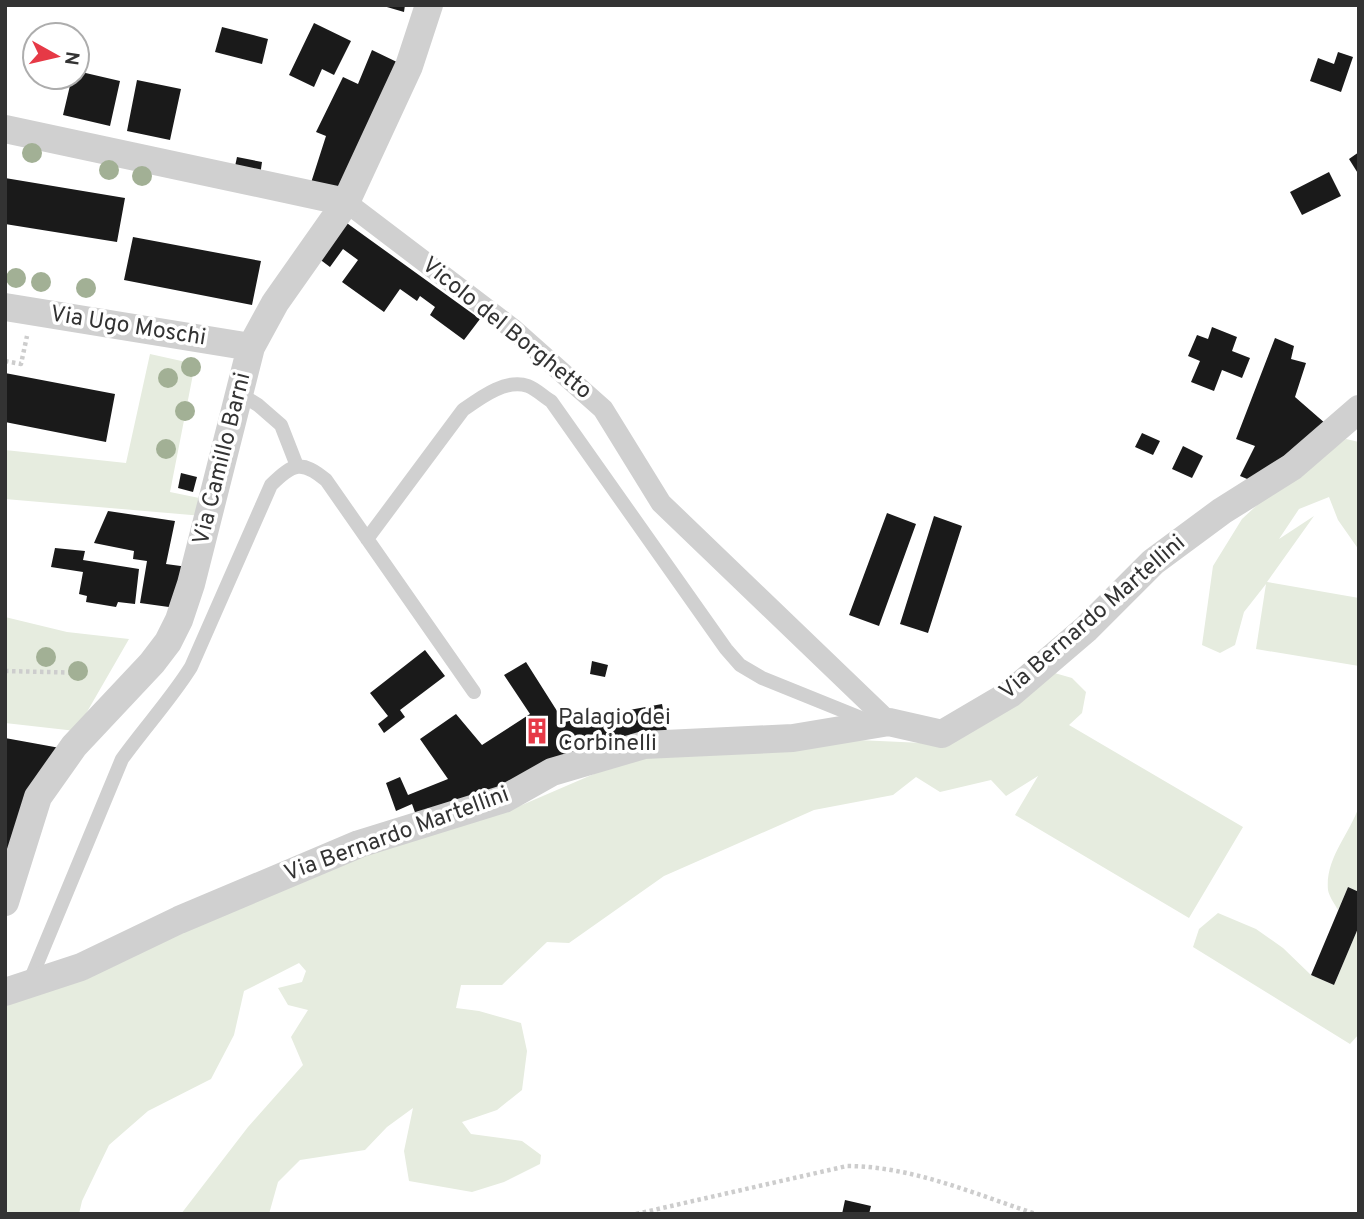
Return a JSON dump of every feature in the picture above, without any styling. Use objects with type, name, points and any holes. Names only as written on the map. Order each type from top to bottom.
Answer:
[{"type":"street","name":"Via Camillo Barni","points":[[5,901],[38,797],[74,746],[152,663],[168,642],[179,620],[191,584],[251,347],[275,303],[346,202],[410,66],[429,5]]},
{"type":"street","name":"Vicolo del Borghetto","points":[[5,129],[346,202],[513,329],[603,409],[661,503],[883,723]]},
{"type":"street","name":"Via Ugo Moschi","points":[[5,307],[251,347]]},
{"type":"street","name":"Via Bernardo Martellini","points":[[17,988],[81,967],[179,920],[359,844],[504,799],[552,772],[644,745],[793,738],[883,723],[942,734],[1010,694],[1086,629],[1153,562],[1222,511],[1292,467],[1359,409]]},
{"type":"lane","points":[[367,539],[463,410],[481,397],[511,384],[527,386],[551,401],[740,665],[762,678],[883,723]]},
{"type":"lane","points":[[240,394],[281,425],[297,466]]},
{"type":"lane","points":[[17,988],[122,758],[177,690],[191,667],[271,485],[284,472],[297,466],[312,468],[326,480],[474,692]]},
{"type":"path","points":[[5,671],[87,673]]},
{"type":"path","points":[[636,1214],[847,1166],[871,1166],[946,1184],[1036,1214]]},
{"type":"shaded area","points":[[150,354],[195,364],[170,492],[204,499],[203,516],[5,499],[5,450],[126,463]]},
{"type":"shaded area","points":[[1346,439],[1359,442],[1359,550],[1338,520],[1329,497],[1299,509],[1279,539],[1314,516],[1267,582],[1359,598],[1359,666],[1256,649],[1266,584],[1244,612],[1235,645],[1220,653],[1202,645],[1213,566],[1242,519],[1269,494]]},
{"type":"shaded area","points":[[5,617],[67,632],[129,639],[76,731],[5,723]]},
{"type":"shaded area","points":[[1051,672],[1072,678],[1086,692],[1082,713],[1069,725],[1243,827],[1189,918],[1015,815],[1038,776],[1006,796],[991,780],[940,792],[916,777],[893,795],[814,810],[664,876],[569,943],[547,942],[502,985],[461,985],[456,1008],[479,1011],[521,1023],[527,1051],[522,1090],[497,1110],[462,1122],[471,1134],[522,1141],[541,1155],[540,1164],[504,1182],[472,1192],[409,1181],[404,1151],[413,1108],[387,1127],[365,1150],[300,1160],[278,1182],[269,1214],[181,1214],[248,1127],[303,1065],[291,1037],[308,1010],[288,1005],[278,988],[302,982],[306,971],[299,963],[244,991],[234,1035],[211,1079],[148,1111],[109,1145],[82,1201],[79,1214],[5,1214],[5,1001],[346,859],[522,805],[631,758],[858,740],[923,743]]},
{"type":"shaded area","points":[[1359,806],[1359,892],[1348,887],[1338,910],[1328,890],[1330,867]]},
{"type":"shaded area","points":[[1218,913],[1256,929],[1283,948],[1311,975],[1334,985],[1359,926],[1359,1034],[1350,1044],[1193,947],[1199,929]]},
{"type":"building","points":[[380,5],[405,5],[404,12]]},
{"type":"building","points":[[314,23],[351,41],[334,75],[322,69],[314,87],[289,75]]},
{"type":"building","points":[[222,27],[268,39],[262,64],[215,52]]},
{"type":"building","points":[[372,50],[401,64],[344,198],[309,189],[326,136],[316,132],[343,77],[358,84]]},
{"type":"building","points":[[1338,52],[1353,57],[1341,92],[1310,81],[1318,58],[1334,64]]},
{"type":"building","points":[[91,74],[120,81],[110,126],[63,115],[69,91],[91,91]]},
{"type":"building","points":[[137,80],[181,89],[170,140],[127,131]]},
{"type":"building","points":[[1359,152],[1359,175],[1349,159]]},
{"type":"building","points":[[237,157],[262,162],[260,176],[234,171]]},
{"type":"building","points":[[1329,172],[1341,196],[1302,215],[1290,192]]},
{"type":"building","points":[[5,178],[125,198],[117,242],[5,224]]},
{"type":"building","points":[[344,221],[480,319],[464,340],[430,315],[435,307],[420,296],[417,301],[400,289],[384,312],[342,282],[358,260],[343,249],[330,267],[318,258]]},
{"type":"building","points":[[133,237],[261,261],[252,305],[124,280]]},
{"type":"building","points":[[1212,327],[1237,337],[1232,351],[1250,358],[1242,378],[1222,370],[1214,391],[1191,382],[1200,361],[1188,356],[1197,335],[1208,339]]},
{"type":"building","points":[[1275,338],[1294,346],[1291,359],[1306,363],[1295,397],[1326,424],[1252,481],[1240,476],[1255,446],[1236,439]]},
{"type":"building","points":[[5,373],[115,394],[106,442],[5,422]]},
{"type":"building","points":[[1142,433],[1160,441],[1153,455],[1135,447]]},
{"type":"building","points":[[1183,446],[1203,456],[1192,478],[1172,469]]},
{"type":"building","points":[[181,473],[197,477],[193,492],[178,488]]},
{"type":"building","points":[[108,511],[175,521],[166,564],[188,567],[176,608],[140,603],[147,561],[133,559],[134,551],[94,543]]},
{"type":"building","points":[[887,513],[916,524],[879,626],[849,615]]},
{"type":"building","points":[[934,516],[962,526],[928,633],[900,624]]},
{"type":"building","points":[[55,548],[85,551],[83,560],[139,569],[135,604],[118,602],[116,607],[86,602],[87,596],[79,594],[83,572],[51,567]]},
{"type":"building","points":[[425,650],[445,676],[400,710],[405,717],[384,733],[378,724],[388,716],[370,693]]},
{"type":"building","points":[[592,661],[608,665],[605,677],[590,674]]},
{"type":"building","points":[[526,662],[564,722],[662,704],[668,737],[417,818],[412,804],[396,811],[386,783],[400,777],[408,795],[448,779],[420,739],[456,714],[482,745],[530,714],[504,675]]},
{"type":"building","points":[[5,738],[60,748],[5,886]]},
{"type":"building","points":[[1348,887],[1359,892],[1359,926],[1334,985],[1311,975]]},
{"type":"building","points":[[845,1200],[871,1206],[869,1214],[842,1214]]},
{"type":"place","name":"Palagio dei Corbinelli","points":[[537,731]]}]
